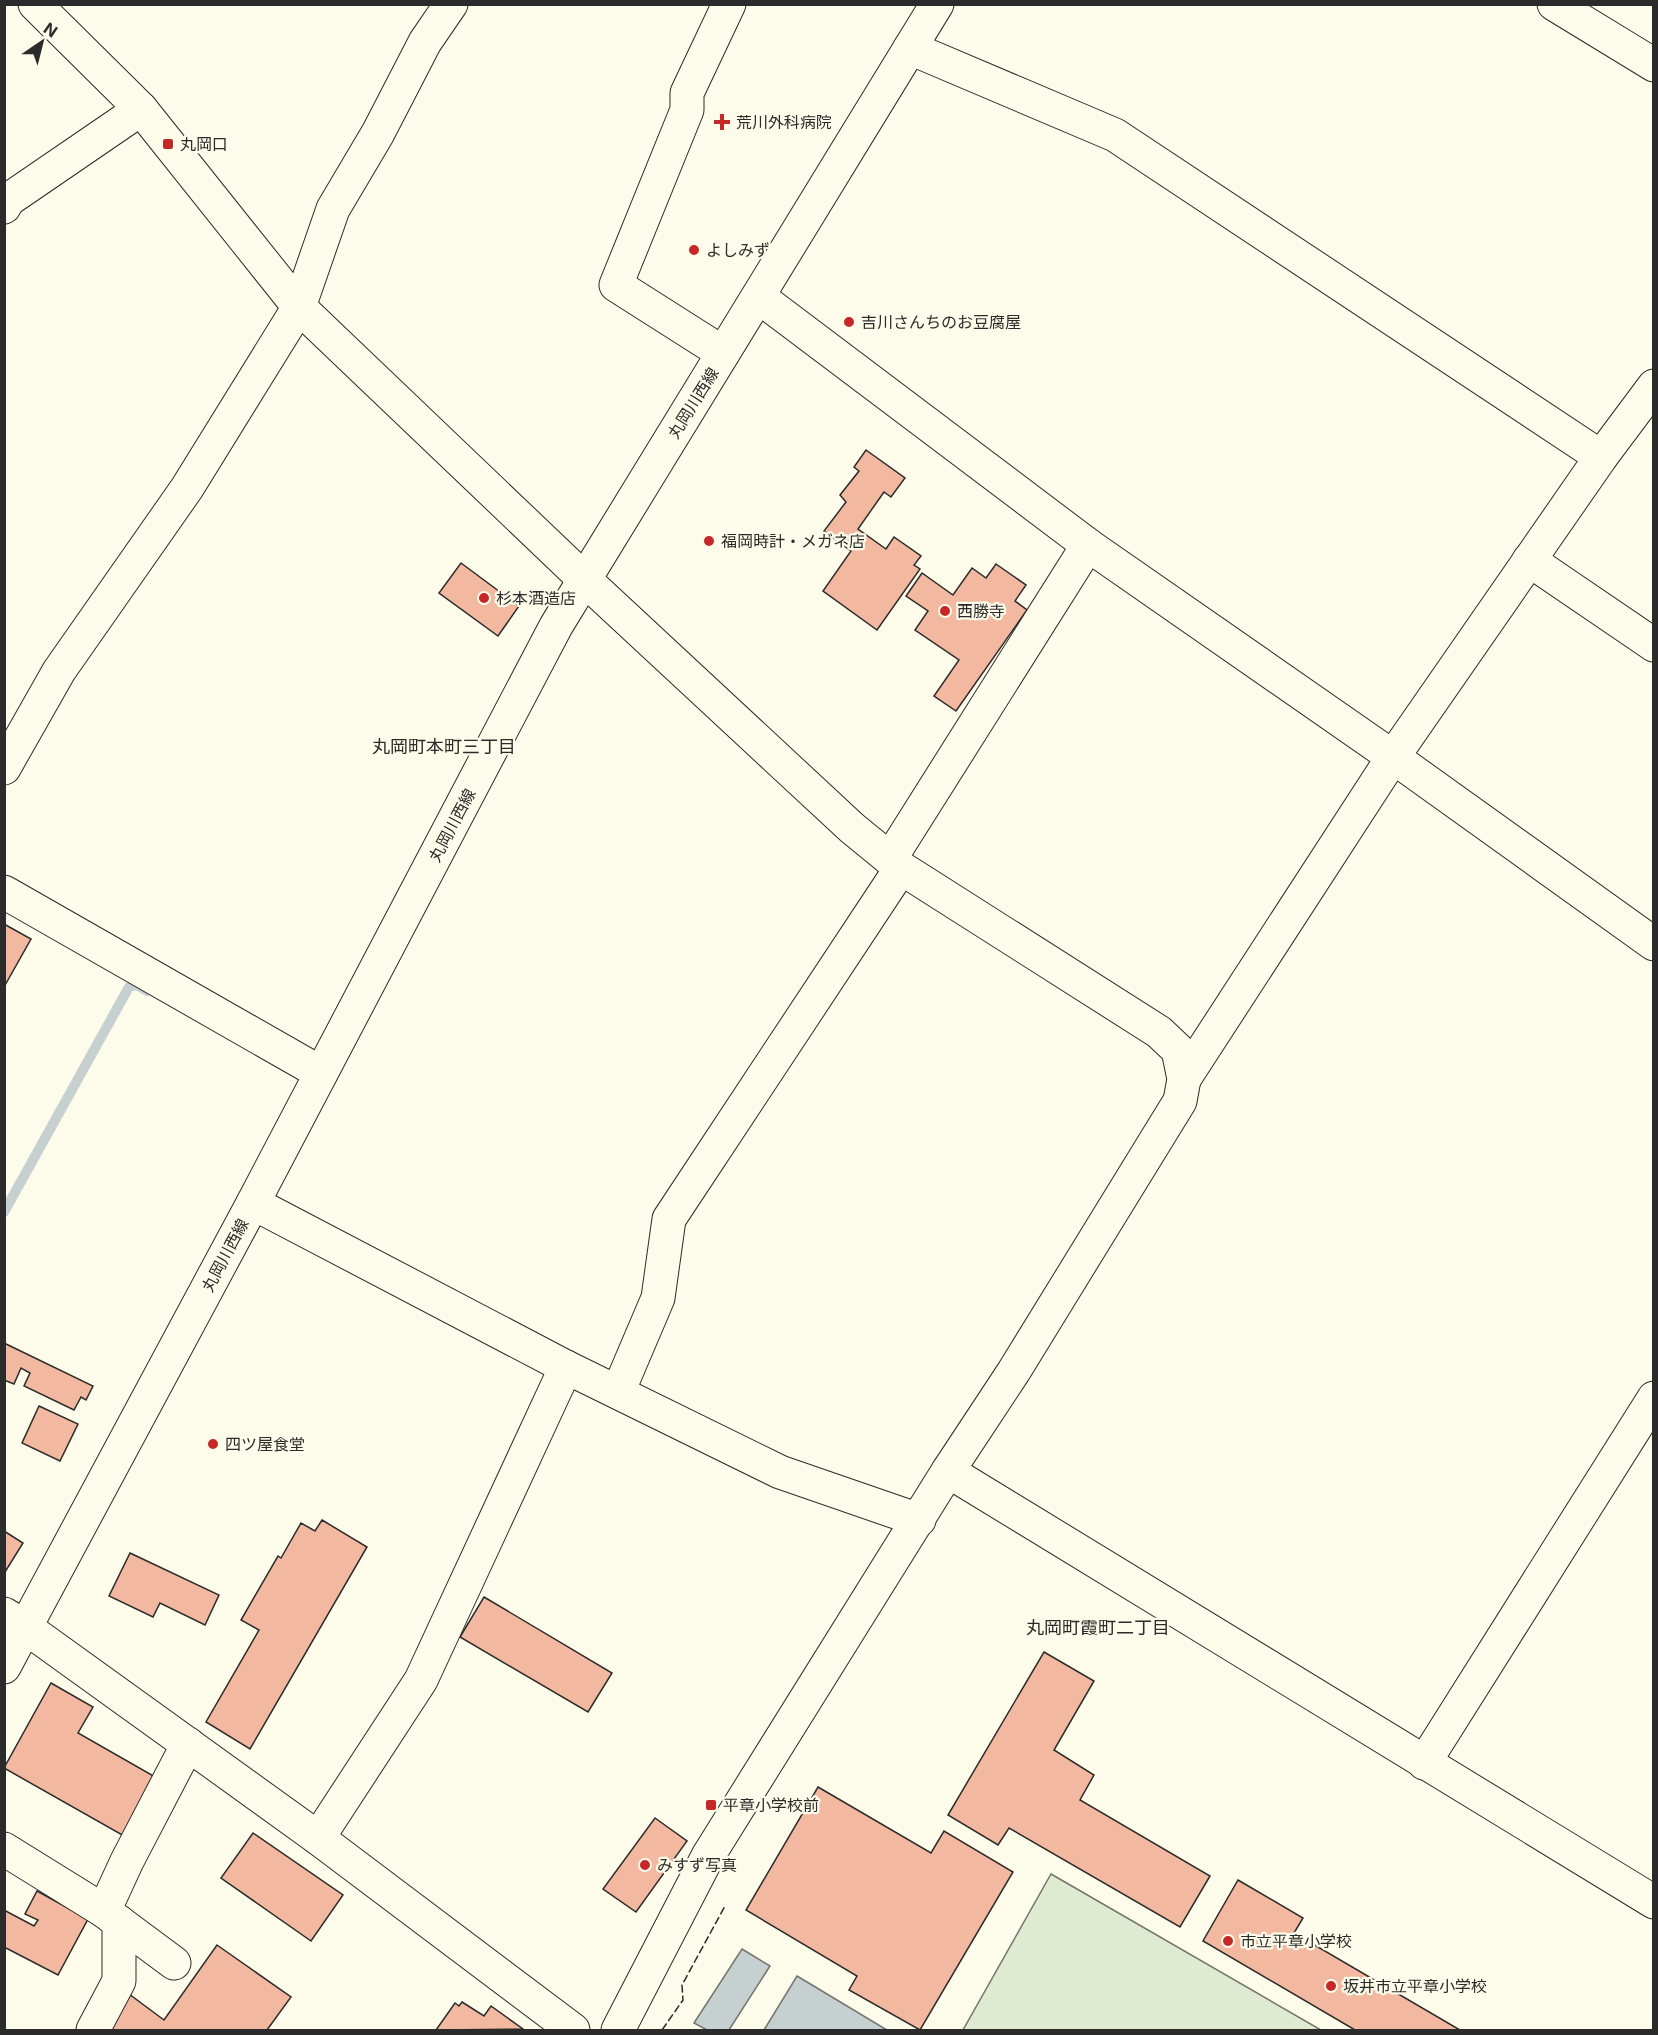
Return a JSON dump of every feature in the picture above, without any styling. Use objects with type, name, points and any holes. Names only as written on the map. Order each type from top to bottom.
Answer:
[{"type":"street","points":[[35,4],[141,109],[299,307],[584,579],[852,828],[895,863],[1159,1032],[1178,1050],[1184,1079],[1180,1101],[1014,1371],[948,1471],[708,1856],[618,2031]]},
{"type":"street","points":[[4,768],[59,671],[187,488],[299,307],[333,209],[378,133],[425,42],[451,4]]},
{"type":"street","points":[[723,353],[616,285],[687,110],[687,93],[729,4]]},
{"type":"street","name":"丸岡川西線","points":[[4,1667],[15,1621],[253,1203],[551,636],[937,4]]},
{"type":"street","points":[[1554,4],[1653,65]]},
{"type":"street","points":[[910,48],[1115,135],[1601,458]]},
{"type":"street","points":[[4,207],[9,200],[141,109]]},
{"type":"street","points":[[759,297],[1088,545],[1393,757],[1653,944]]},
{"type":"street","points":[[1184,1079],[1393,757],[1653,386]]},
{"type":"street","points":[[618,1392],[658,1298],[669,1219],[895,863],[1088,545]]},
{"type":"street","points":[[1529,560],[1653,645]]},
{"type":"street","points":[[4,892],[321,1073]]},
{"type":"street","points":[[253,1203],[566,1367],[780,1472],[919,1520]]},
{"type":"street","points":[[318,1838],[421,1680],[566,1367]]},
{"type":"street","points":[[1424,1763],[1642,1441],[1653,1398]]},
{"type":"street","points":[[948,1471],[1653,1902]]},
{"type":"street","points":[[15,1621],[318,1838],[573,2031]]},
{"type":"street","points":[[93,2031],[119,1981],[112,1917],[127,1861],[188,1744]]},
{"type":"street","points":[[4,1849],[112,1917],[174,1963]]},
{"type":"green space","points":[[1051,1874],[1321,2030],[963,2030]]},
{"type":"shaded area","points":[[742,1949],[770,1966],[729,2030],[707,2030],[694,2023]]},
{"type":"shaded area","points":[[797,1976],[887,2030],[764,2030]]},
{"type":"building","points":[[866,450],[905,478],[891,497],[884,492],[858,529],[886,549],[894,537],[921,556],[914,565],[920,569],[877,630],[823,591],[851,551],[824,531],[846,502],[840,495],[859,471],[854,467]]},
{"type":"building","points":[[461,563],[519,606],[498,636],[439,593]]},
{"type":"building","points":[[996,564],[1026,585],[1015,601],[1027,610],[956,711],[934,696],[959,660],[915,630],[928,611],[906,596],[922,573],[953,595],[972,568],[986,578]]},
{"type":"building","points":[[4,924],[31,939],[4,987]]},
{"type":"building","points":[[4,1343],[93,1386],[86,1400],[81,1397],[74,1410],[24,1386],[30,1373],[21,1368],[14,1384],[4,1380]]},
{"type":"building","points":[[39,1406],[78,1424],[60,1461],[22,1443]]},
{"type":"building","points":[[322,1520],[367,1547],[250,1749],[206,1722],[259,1630],[241,1620],[278,1556],[281,1558],[301,1523],[315,1531]]},
{"type":"building","points":[[4,1531],[23,1543],[5,1572],[4,1571]]},
{"type":"building","points":[[130,1553],[219,1595],[205,1625],[160,1603],[153,1617],[109,1596]]},
{"type":"building","points":[[484,1597],[612,1673],[588,1712],[460,1637]]},
{"type":"building","points":[[1044,1652],[1094,1681],[1054,1750],[1094,1775],[1080,1800],[1210,1876],[1180,1927],[1009,1828],[998,1845],[948,1815]]},
{"type":"building","points":[[51,1683],[93,1707],[78,1733],[157,1778],[124,1836],[4,1768]]},
{"type":"building","points":[[818,1787],[931,1853],[944,1831],[1013,1872],[920,2030],[849,1990],[857,1976],[746,1910]]},
{"type":"building","name":"みすず写真","points":[[655,1818],[687,1841],[636,1912],[603,1889]]},
{"type":"building","points":[[253,1833],[343,1895],[311,1941],[221,1878]]},
{"type":"building","name":"坂井市立平章小学校","points":[[1238,1880],[1303,1918],[1294,1933],[1460,2030],[1355,2030],[1203,1941]]},
{"type":"building","points":[[37,1891],[88,1919],[58,1975],[4,1947],[4,1910],[34,1926],[38,1920],[25,1914]]},
{"type":"building","points":[[217,1945],[291,1997],[267,2030],[103,2030],[129,1994],[164,2020]]},
{"type":"building","points":[[462,2002],[484,2016],[491,2006],[523,2029],[436,2030],[455,2003],[459,2006]]},
{"type":"waterway","points":[[4,1212],[129,987],[137,985],[147,991]]},
{"type":"fence","points":[[662,2030],[683,2000],[682,1985],[725,1906]]},
{"type":"place","name":"荒川外科病院","points":[[722,122]]},
{"type":"place","name":"丸岡口","points":[[168,144]]},
{"type":"place","name":"よしみず","points":[[694,250]]},
{"type":"place","name":"吉川さんちのお豆腐屋","points":[[849,322]]},
{"type":"place","name":"福岡時計・メガネ店","points":[[709,541]]},
{"type":"place","name":"杉本酒造店","points":[[484,598]]},
{"type":"place","name":"西勝寺","points":[[945,611]]},
{"type":"place","name":"四ツ屋食堂","points":[[213,1444]]},
{"type":"place","name":"平章小学校前","points":[[711,1805]]},
{"type":"place","name":"みすず写真","points":[[645,1865]]},
{"type":"place","name":"市立平章小学校","points":[[1228,1941]]},
{"type":"place","name":"坂井市立平章小学校","points":[[1331,1986]]},
{"type":"district","name":"丸岡町本町三丁目","points":[[444,746]]},
{"type":"district","name":"丸岡町霞町二丁目","points":[[1098,1627]]}]
